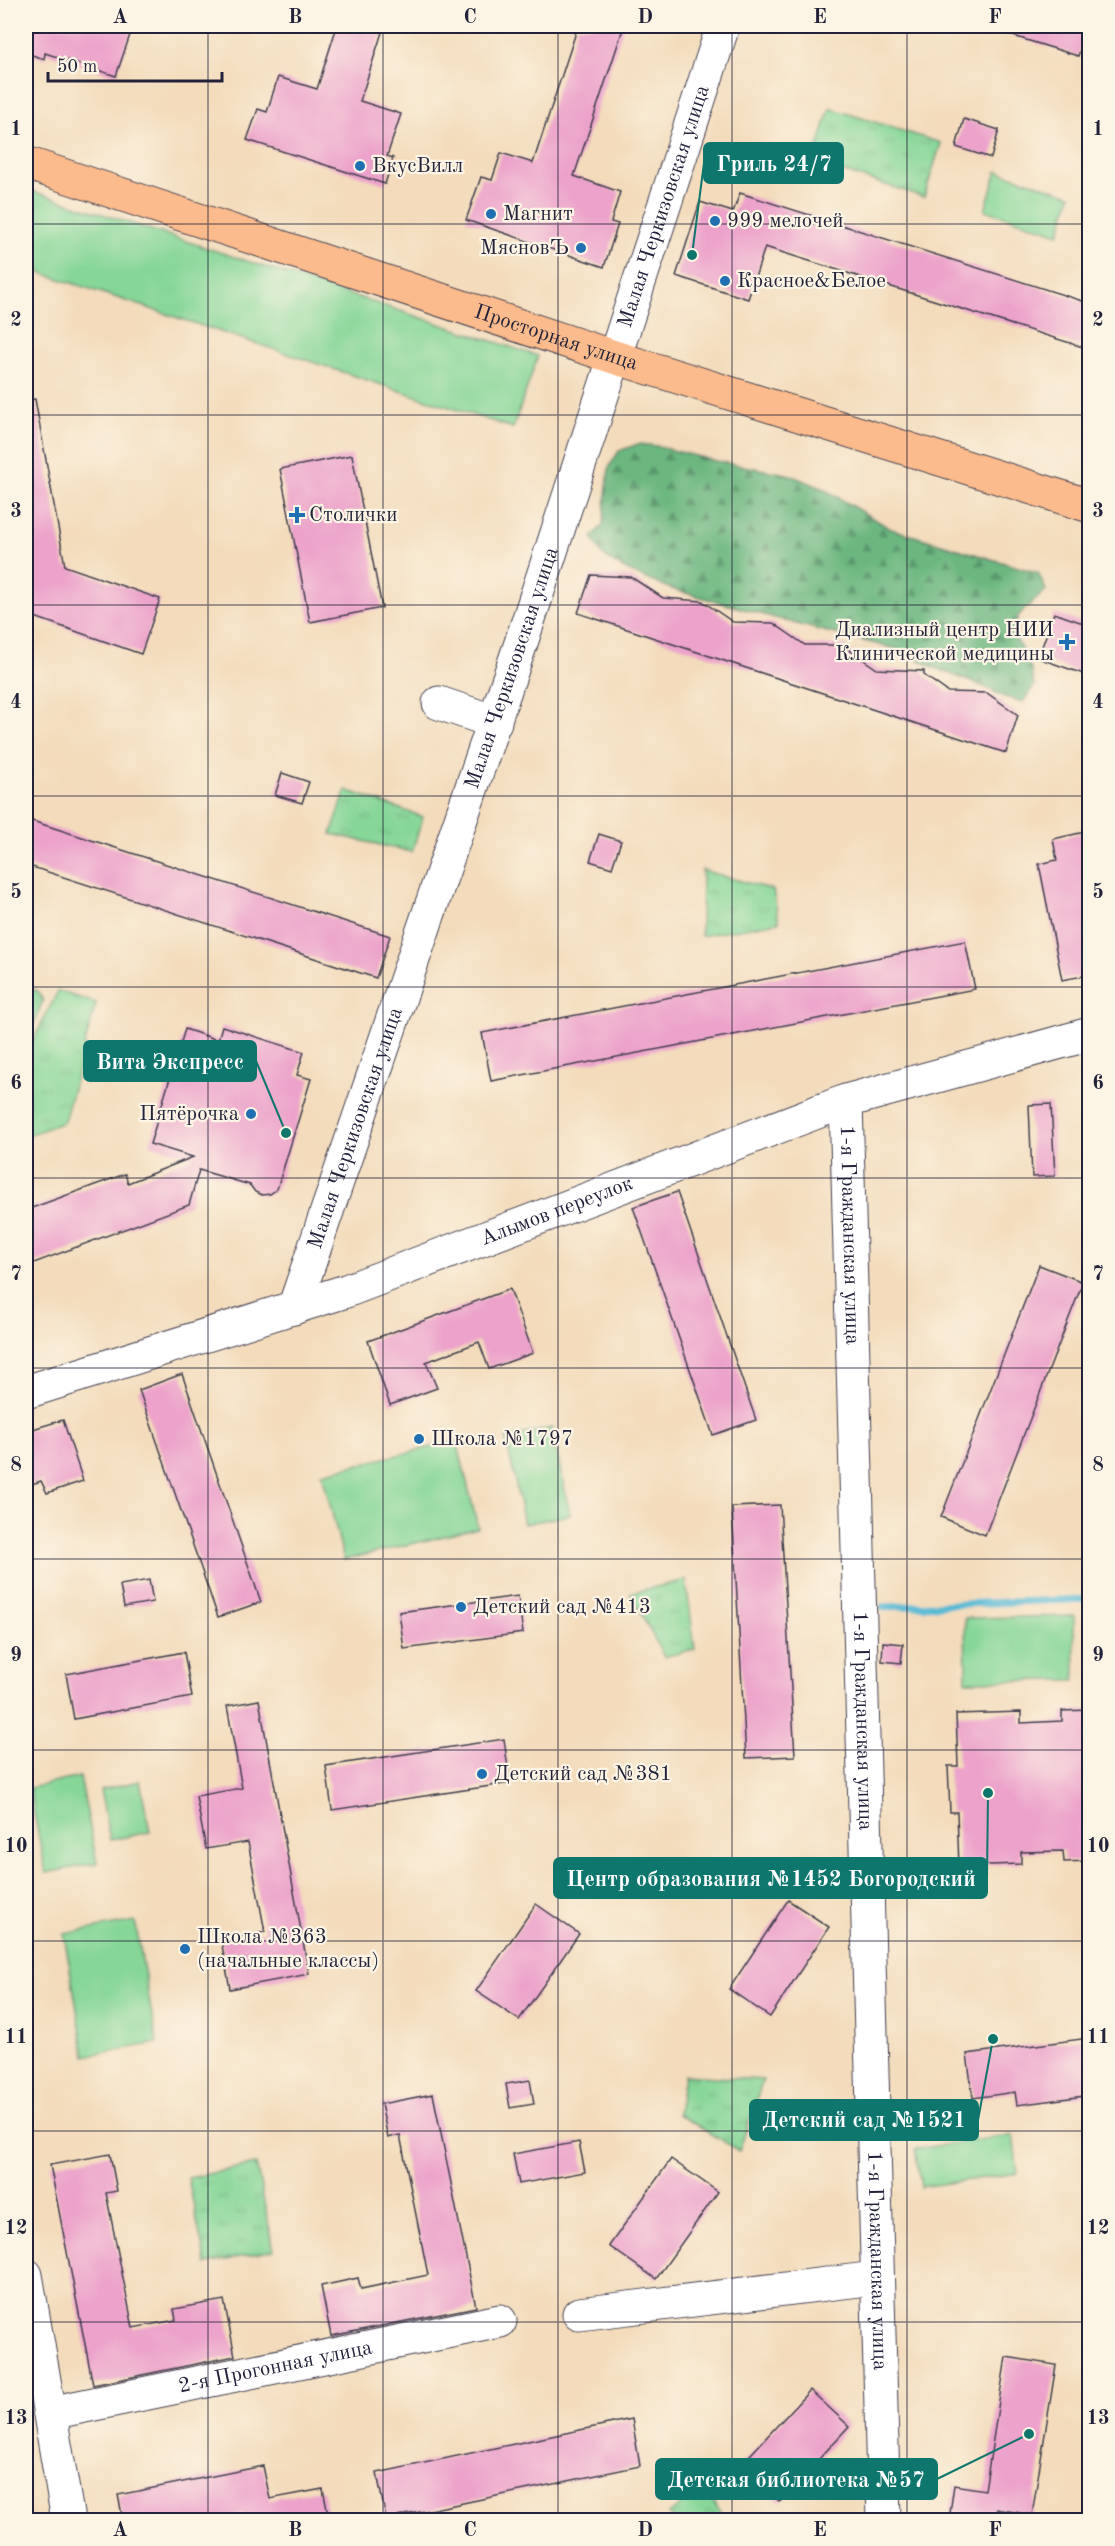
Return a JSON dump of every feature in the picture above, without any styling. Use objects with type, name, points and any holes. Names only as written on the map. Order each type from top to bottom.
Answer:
[{"type":"main road","name":"Просторная улица","points":[[26,163],[614,357],[1089,506]]},
{"type":"street","name":"Малая Черкизовская улица","points":[[294,1308],[495,722],[723,26]]},
{"type":"street","points":[[439,703],[495,722]]},
{"type":"street","name":"Алымов переулок","points":[[26,1392],[294,1308],[609,1193],[846,1101],[1089,1034]]},
{"type":"street","name":"1-я Гражданская улица","points":[[846,1101],[884,2520]]},
{"type":"street","points":[[26,2275],[68,2520]]},
{"type":"street","points":[[579,2314],[876,2278]]},
{"type":"street","name":"2-я Прогонная улица","points":[[50,2413],[500,2321]]},
{"type":"green space","points":[[830,108],[941,143],[924,197],[813,162]]},
{"type":"green space","points":[[997,171],[1071,195],[1059,234],[985,210]]},
{"type":"green space","points":[[26,189],[538,356],[513,428],[26,268]]},
{"type":"green space","points":[[638,444],[787,474],[822,488],[891,529],[1038,573],[1046,590],[1018,616],[1014,635],[1031,668],[1034,686],[1023,702],[1005,697],[933,667],[900,650],[672,589],[624,569],[601,553],[592,537],[603,525],[609,467],[619,451]]},
{"type":"green space","points":[[346,790],[423,817],[412,852],[331,834]]},
{"type":"green space","points":[[702,870],[773,890],[779,922],[701,936]]},
{"type":"green space","points":[[26,987],[38,991],[43,1000],[29,1036],[26,1038]]},
{"type":"green space","points":[[58,991],[96,1003],[64,1122],[26,1136],[26,1054]]},
{"type":"green space","points":[[552,1428],[570,1515],[524,1524],[506,1438]]},
{"type":"green space","points":[[457,1441],[478,1528],[344,1560],[322,1473]]},
{"type":"green space","points":[[686,1580],[695,1649],[664,1657],[630,1593]]},
{"type":"green space","points":[[1074,1616],[1075,1680],[966,1681],[965,1618]]},
{"type":"green space","points":[[80,1777],[97,1863],[46,1873],[29,1788]]},
{"type":"green space","points":[[140,1781],[150,1832],[110,1840],[100,1790]]},
{"type":"green space","points":[[135,1921],[157,2043],[85,2056],[64,1934]]},
{"type":"green space","points":[[684,2075],[763,2080],[739,2151],[678,2114]]},
{"type":"green space","points":[[1013,2135],[1018,2173],[921,2187],[915,2149]]},
{"type":"green space","points":[[256,2164],[274,2250],[206,2264],[188,2178]]},
{"type":"green space","points":[[701,2487],[727,2520],[674,2520],[669,2514]]},
{"type":"building","points":[[26,26],[133,26],[116,76],[45,53],[44,59],[26,53]]},
{"type":"building","points":[[337,26],[384,26],[360,101],[401,114],[387,156],[393,158],[385,184],[247,140],[258,109],[267,112],[278,77],[317,89]]},
{"type":"building","points":[[578,26],[624,26],[574,176],[620,192],[611,222],[618,224],[604,267],[466,220],[481,177],[492,180],[501,153],[533,163]]},
{"type":"building","points":[[994,26],[1088,26],[1078,56],[994,30]]},
{"type":"building","points":[[964,119],[999,130],[991,158],[956,147]]},
{"type":"building","points":[[740,193],[1089,303],[1089,349],[765,247],[748,299],[676,276],[700,202],[733,212]]},
{"type":"building","points":[[35,399],[65,566],[160,599],[141,654],[26,614],[26,400]]},
{"type":"building","points":[[352,455],[382,608],[310,622],[280,469]]},
{"type":"building","points":[[591,575],[631,577],[663,598],[702,601],[733,622],[773,623],[805,645],[842,645],[877,669],[924,671],[924,675],[948,692],[987,693],[1018,715],[1006,753],[578,613]]},
{"type":"building","name":"Диализный центр НИИ Клинической медицины","points":[[1054,613],[1089,625],[1089,676],[1038,658]]},
{"type":"building","points":[[282,773],[309,782],[302,803],[275,795]]},
{"type":"building","points":[[26,819],[390,936],[376,978],[26,865]]},
{"type":"building","points":[[1089,831],[1089,975],[1062,980],[1039,864],[1057,860],[1053,839]]},
{"type":"building","points":[[599,834],[621,841],[612,868],[590,861]]},
{"type":"building","points":[[965,941],[975,989],[491,1081],[482,1033]]},
{"type":"building","points":[[222,1026],[304,1052],[297,1075],[311,1079],[277,1189],[270,1194],[262,1195],[255,1192],[250,1185],[199,1170],[189,1205],[26,1266],[26,1210],[125,1174],[128,1183],[193,1157],[150,1144],[185,1029],[218,1040]]},
{"type":"building","points":[[1051,1104],[1055,1176],[1032,1177],[1029,1105]]},
{"type":"building","points":[[677,1192],[756,1420],[713,1435],[633,1207]]},
{"type":"building","points":[[1039,1265],[1083,1282],[985,1535],[941,1517]]},
{"type":"building","points":[[510,1289],[533,1353],[489,1369],[479,1342],[426,1362],[437,1388],[390,1405],[368,1341]]},
{"type":"building","points":[[182,1374],[261,1602],[218,1617],[139,1390]]},
{"type":"building","points":[[63,1420],[83,1481],[47,1493],[41,1481],[26,1486],[26,1431]]},
{"type":"building","points":[[780,1505],[795,1756],[746,1758],[732,1507]]},
{"type":"building","points":[[149,1580],[153,1602],[124,1607],[120,1585]]},
{"type":"building","points":[[518,1596],[523,1633],[404,1649],[399,1612]]},
{"type":"building","points":[[883,1642],[903,1644],[901,1663],[882,1661]]},
{"type":"building","points":[[184,1652],[192,1697],[74,1719],[66,1674]]},
{"type":"building","points":[[259,1700],[309,1974],[230,1989],[221,1940],[265,1932],[248,1842],[206,1849],[196,1796],[242,1788],[227,1706]]},
{"type":"building","points":[[1089,1710],[1089,1861],[1064,1862],[1063,1851],[1021,1852],[1021,1864],[959,1866],[957,1812],[950,1812],[948,1766],[958,1766],[956,1714],[1021,1712],[1021,1723],[1062,1721],[1062,1711]]},
{"type":"building","points":[[504,1739],[510,1783],[332,1810],[326,1766]]},
{"type":"building","points":[[788,1900],[829,1927],[770,2017],[729,1989]]},
{"type":"building","points":[[536,1904],[579,1934],[519,2020],[476,1991]]},
{"type":"building","points":[[1089,2038],[1089,2085],[1083,2086],[1084,2096],[1017,2105],[1015,2092],[973,2098],[967,2054]]},
{"type":"building","points":[[530,2080],[534,2104],[510,2108],[506,2084]]},
{"type":"building","points":[[433,2094],[476,2307],[331,2336],[321,2286],[358,2278],[361,2289],[428,2275],[400,2135],[388,2138],[381,2104]]},
{"type":"building","points":[[579,2142],[585,2172],[519,2184],[513,2154]]},
{"type":"building","points":[[110,2154],[117,2191],[106,2193],[133,2328],[176,2320],[174,2309],[224,2300],[235,2356],[93,2385],[50,2165]]},
{"type":"building","points":[[671,2159],[718,2192],[656,2279],[609,2246]]},
{"type":"building","points":[[1006,2357],[1056,2365],[1032,2515],[997,2509],[995,2520],[949,2520],[954,2485],[985,2490]]},
{"type":"building","points":[[810,2390],[849,2426],[780,2502],[740,2466]]},
{"type":"building","points":[[632,2419],[640,2466],[386,2519],[377,2473]]},
{"type":"building","points":[[263,2466],[270,2499],[323,2489],[329,2520],[244,2520],[243,2514],[211,2520],[123,2520],[118,2495]]},
{"type":"waterway","points":[[883,1607],[1090,1599]]},
{"type":"place","name":"ВкусВилл","points":[[360,166]]},
{"type":"place","name":"Магнит","points":[[491,214]]},
{"type":"place","name":"999 мелочей","points":[[715,221]]},
{"type":"place","name":"МясновЪ","points":[[581,248]]},
{"type":"place","name":"Гриль 24/7","points":[[692,255]]},
{"type":"place","name":"Красное&Белое","points":[[725,281]]},
{"type":"place","name":"Столички","points":[[297,515]]},
{"type":"place","name":"Диализный центр НИИ Клинической медицины","points":[[1067,642]]},
{"type":"place","name":"Пятёрочка","points":[[251,1114]]},
{"type":"place","name":"Вита Экспресс","points":[[286,1133]]},
{"type":"place","name":"Школа №1797","points":[[419,1439]]},
{"type":"place","name":"Детский сад №413","points":[[461,1607]]},
{"type":"place","name":"Детский сад №381","points":[[482,1774]]},
{"type":"place","name":"Центр образования №1452 Богородский","points":[[988,1793]]},
{"type":"place","name":"Школа №363 (начальные классы)","points":[[185,1949]]},
{"type":"place","name":"Детский сад №1521","points":[[993,2039]]},
{"type":"place","name":"Детская библиотека №57","points":[[1029,2434]]}]
